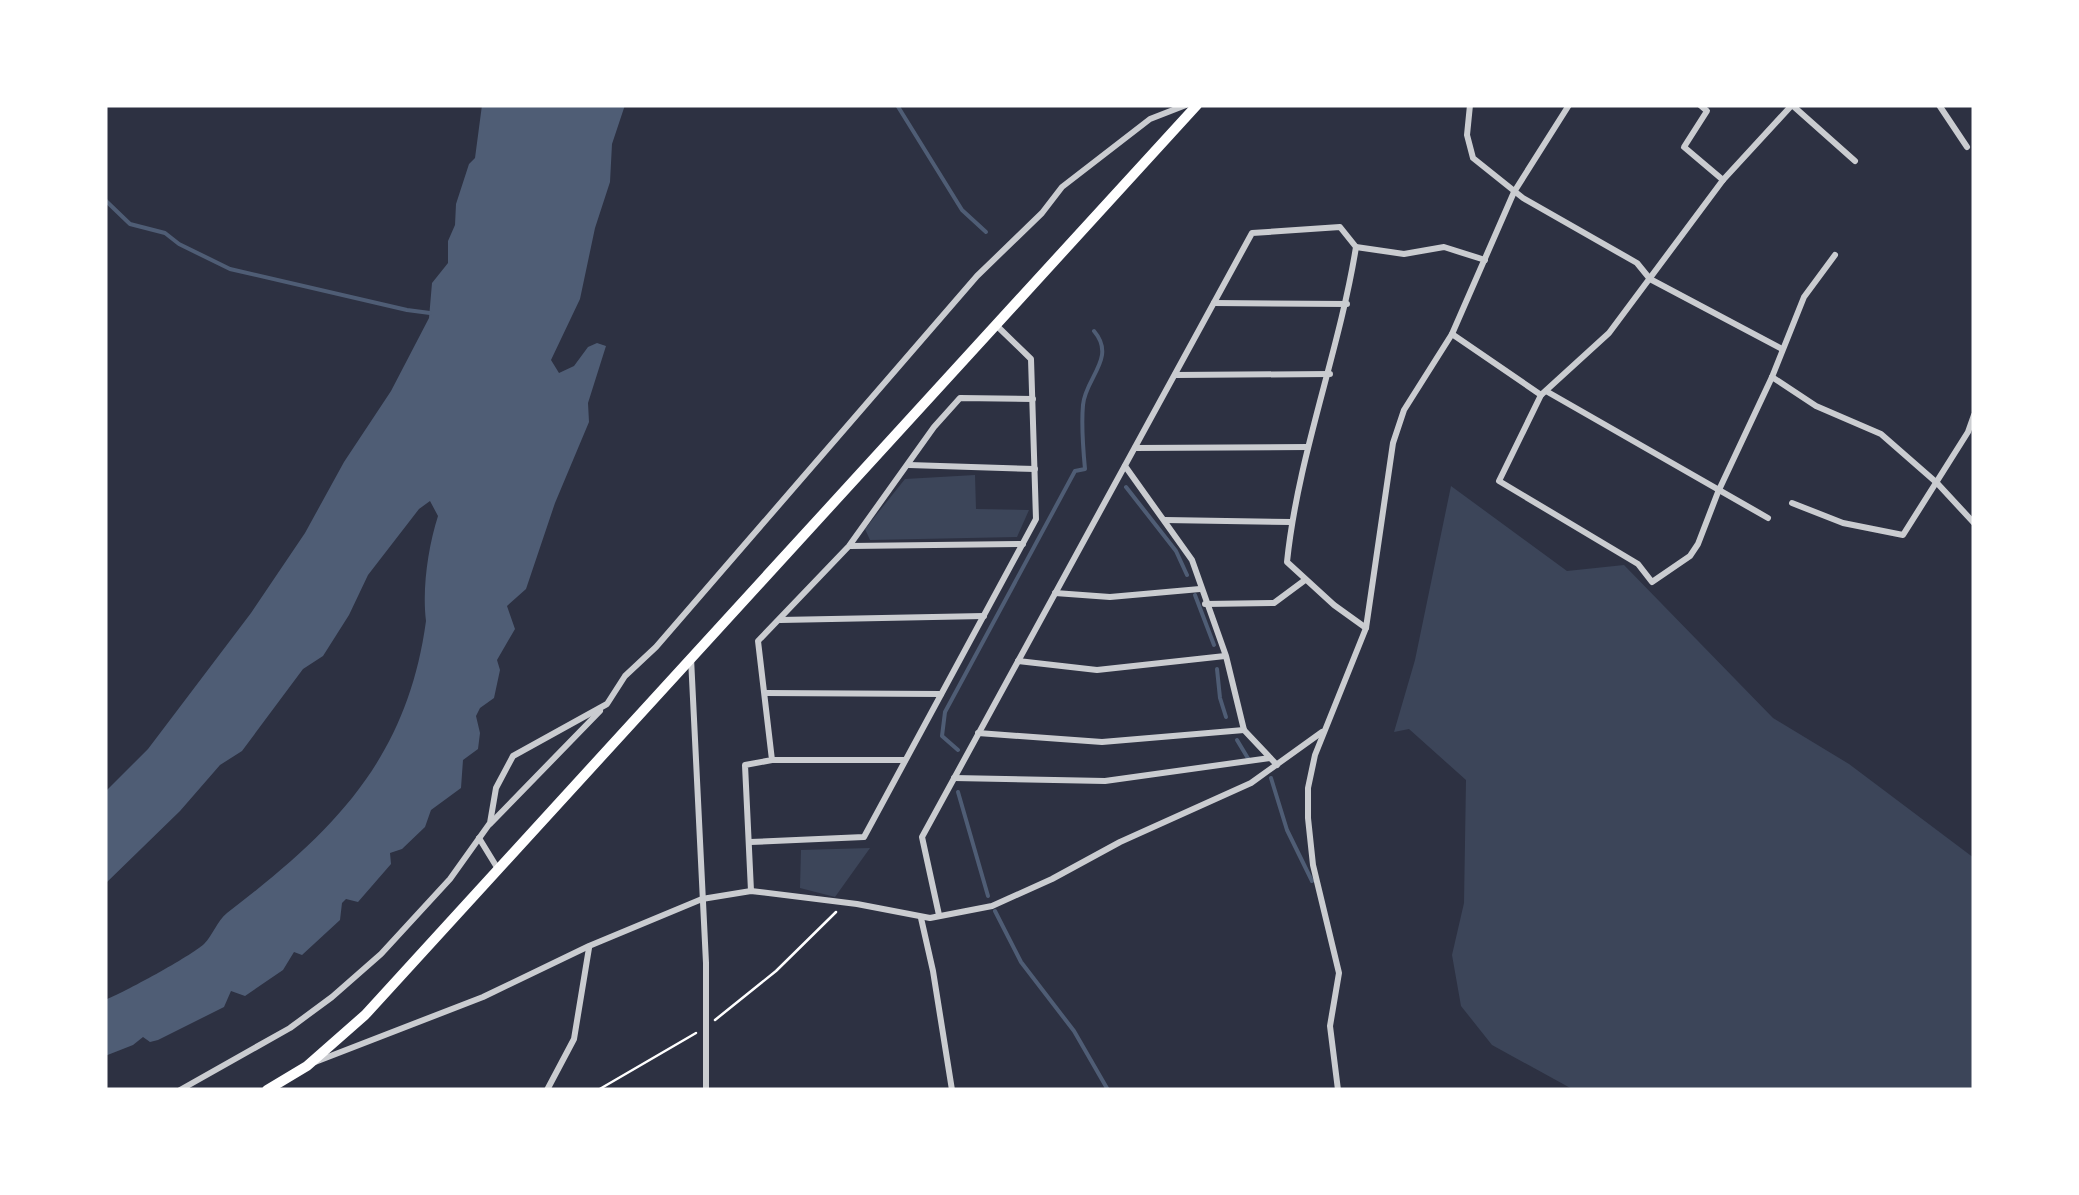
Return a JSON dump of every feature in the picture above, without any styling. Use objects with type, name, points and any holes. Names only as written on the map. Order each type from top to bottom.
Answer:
[{"type":"highway","points":[[267,1090],[307,1066],[365,1015],[1197,105]]},
{"type":"street","points":[[480,835],[606,704],[625,676],[656,647],[977,276],[1042,213],[1062,187],[1150,119],[1186,105]]},
{"type":"street","points":[[1470,105],[1467,135],[1473,158],[1514,192],[1636,263],[1650,278],[1782,349]]},
{"type":"street","points":[[1338,1090],[1330,1026],[1339,973],[1313,865],[1308,788],[1322,732],[1349,676],[1366,628],[1393,443],[1404,410],[1452,334],[1514,192],[1569,105]]},
{"type":"street","points":[[1700,105],[1707,110],[1684,148],[1724,180]]},
{"type":"street","points":[[1835,255],[1804,297],[1690,556],[1652,582],[1638,564],[1500,481],[1544,393],[1609,333],[1724,180],[1792,105],[1854,161]]},
{"type":"street","points":[[1939,105],[1967,147]]},
{"type":"street","points":[[939,915],[922,836],[1252,233],[1340,228],[1356,248],[1404,254],[1444,247],[1485,260]]},
{"type":"street","points":[[1356,248],[1347,304],[1291,522],[1287,562],[1366,628]]},
{"type":"street","points":[[1214,303],[1347,304]]},
{"type":"street","points":[[750,842],[864,837],[1036,519],[1031,359],[996,325]]},
{"type":"street","points":[[1452,334],[1544,393],[1636,440],[1718,492],[1768,518]]},
{"type":"street","points":[[1175,375],[1330,374]]},
{"type":"street","points":[[1772,377],[1816,406],[1880,434],[1937,483],[1974,523]]},
{"type":"street","points":[[772,760],[758,642],[849,546],[934,427],[960,398],[1033,399]]},
{"type":"street","points":[[1792,504],[1843,523],[1903,535],[1968,432],[1974,415]]},
{"type":"street","points":[[1135,448],[1308,447]]},
{"type":"street","points":[[908,466],[1034,469]]},
{"type":"street","points":[[1125,466],[1192,560],[1226,656],[1244,730],[1277,765]]},
{"type":"street","points":[[1164,520],[1291,522]]},
{"type":"street","points":[[849,546],[1023,544]]},
{"type":"street","points":[[1206,604],[1274,603],[1305,580]]},
{"type":"street","points":[[1055,594],[1110,597],[1200,589]]},
{"type":"street","points":[[778,620],[984,616]]},
{"type":"street","points":[[1018,661],[1097,670],[1226,656]]},
{"type":"street","points":[[691,658],[708,1026],[706,1090]]},
{"type":"street","points":[[765,693],[941,694]]},
{"type":"street","points":[[180,1090],[290,1028],[382,954],[450,880],[490,823],[496,788],[513,756],[606,704]]},
{"type":"street","points":[[978,733],[1102,742],[1244,730]]},
{"type":"street","points":[[307,1066],[483,997],[589,946],[702,899],[751,890],[920,918],[992,906],[1120,842],[1252,783],[1322,732]]},
{"type":"street","points":[[954,778],[1106,781],[1270,758]]},
{"type":"street","points":[[751,890],[746,764],[772,760],[904,760]]},
{"type":"street","points":[[480,835],[498,869]]},
{"type":"street","points":[[920,918],[933,971],[952,1090]]},
{"type":"street","points":[[548,1090],[574,1039],[589,946]]},
{"type":"path","points":[[598,1090],[708,1026],[776,971],[844,903]]},
{"type":"shaded area","points":[[482,105],[625,105],[612,144],[610,182],[595,228],[580,299],[551,360],[559,373],[574,366],[588,347],[597,343],[606,346],[588,403],[589,422],[555,503],[526,589],[507,606],[515,629],[497,660],[500,670],[494,698],[476,716],[478,749],[463,760],[461,788],[431,810],[425,827],[402,849],[390,853],[391,864],[358,902],[346,899],[342,903],[340,920],[302,955],[294,952],[283,970],[245,996],[231,991],[224,1007],[158,1040],[150,1042],[143,1037],[105,1056],[105,1000],[197,950],[224,916],[300,853],[359,789],[402,714],[426,621],[427,568],[438,516],[430,501],[419,509],[368,575],[323,656],[303,669],[242,751],[220,765],[180,811],[105,884],[105,792],[148,749],[251,613],[305,533],[344,462],[391,391],[429,318],[432,283],[448,263],[456,204],[469,164],[475,158]]},
{"type":"shaded area","points":[[975,475],[976,509],[1029,510],[1017,537],[870,540],[865,529],[905,479]]},
{"type":"shaded area","points":[[1451,486],[1567,571],[1624,565],[1773,718],[1849,764],[1974,858],[1974,1090],[1574,1090],[1492,1045],[1461,1006],[1452,955],[1464,903],[1466,780],[1409,729],[1394,732],[1415,660]]},
{"type":"shaded area","points":[[870,848],[835,897],[800,888],[801,850]]},
{"type":"waterway","points":[[897,105],[962,210],[986,232]]},
{"type":"waterway","points":[[105,200],[130,224],[165,233],[230,269],[430,313]]},
{"type":"waterway","points":[[958,750],[942,736],[945,712],[1075,471],[1085,469],[1083,405],[1102,350],[1094,331]]},
{"type":"waterway","points":[[1126,487],[1176,551],[1187,575]]},
{"type":"waterway","points":[[1195,595],[1214,645]]},
{"type":"waterway","points":[[1217,669],[1226,717]]},
{"type":"waterway","points":[[1237,740],[1249,760]]},
{"type":"waterway","points":[[1271,778],[1287,830],[1312,881]]},
{"type":"waterway","points":[[958,792],[988,896]]},
{"type":"waterway","points":[[995,911],[1021,962],[1074,1031],[1108,1090]]}]
